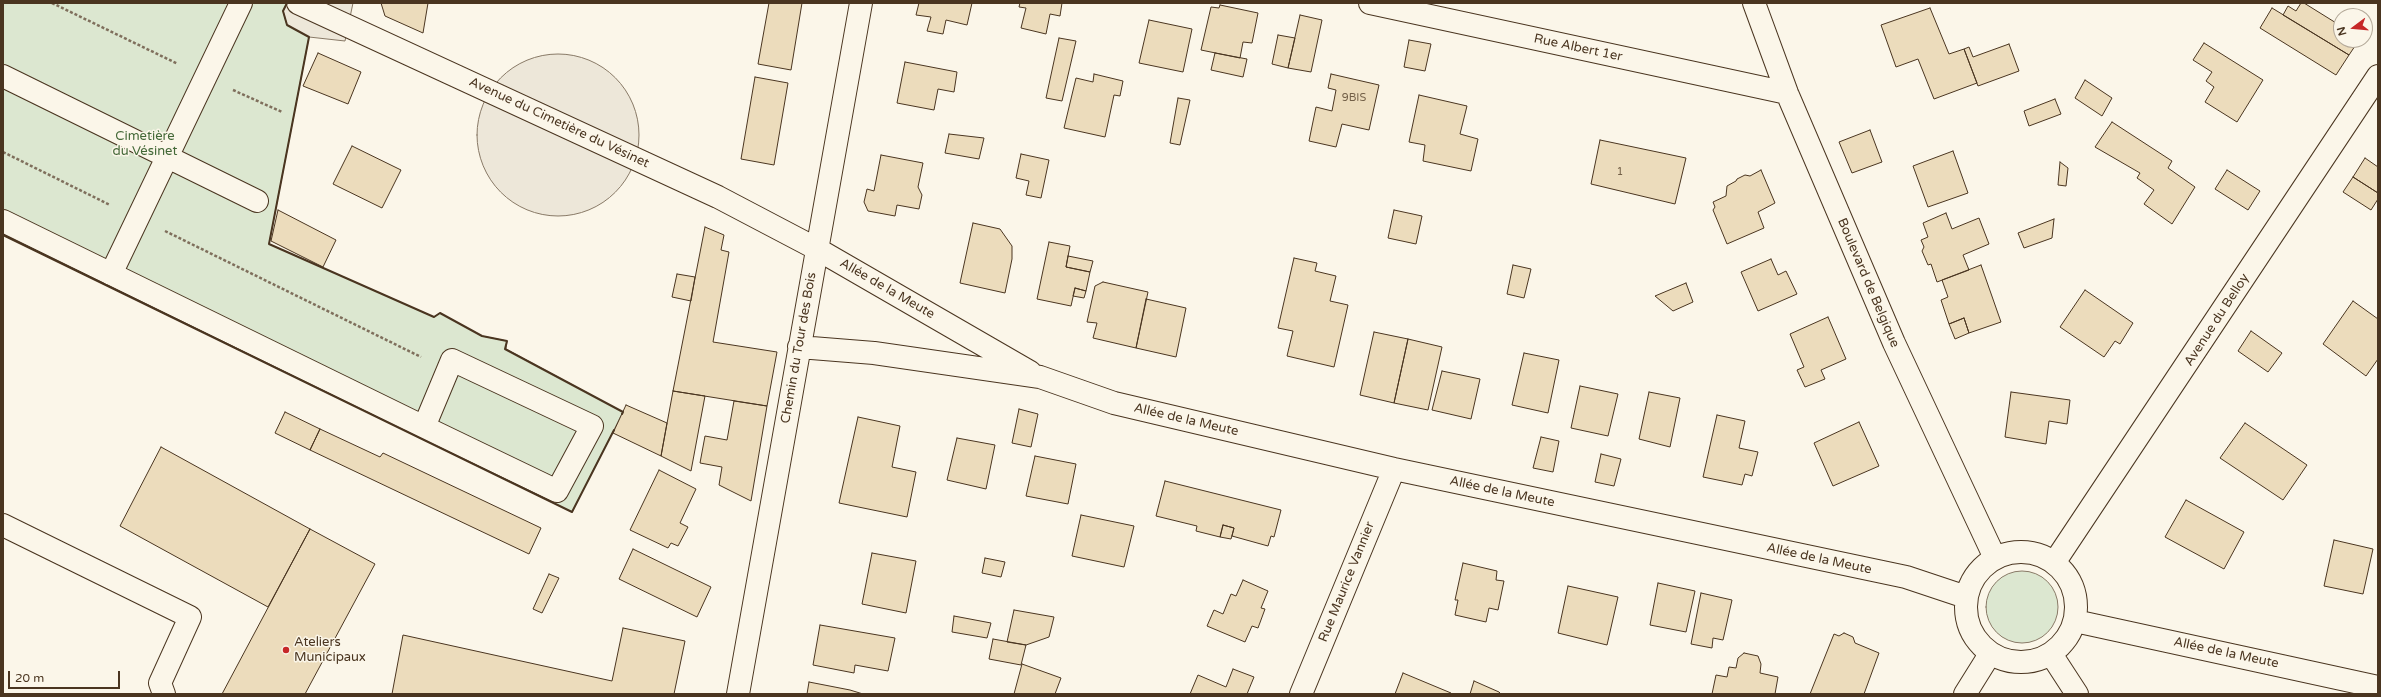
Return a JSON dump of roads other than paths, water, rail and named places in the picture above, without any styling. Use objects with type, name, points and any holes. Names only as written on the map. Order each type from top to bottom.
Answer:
[{"type":"street","points":[[110,274],[168,157],[241,3]]},
{"type":"street","name":"Avenue du Cimetière du Vésinet","points":[[298,3],[718,197],[817,249]]},
{"type":"street","name":"Chemin du Tour des Bois","points":[[738,694],[861,3]]},
{"type":"street","name":"Rue Albert 1er","points":[[1370,3],[1786,93]]},
{"type":"street","name":"Boulevard de Belgique","points":[[1754,3],[1786,93],[1894,343],[1995,558]]},
{"type":"street","points":[[3,76],[257,201]]},
{"type":"street","name":"Avenue du Belloy","points":[[2054,563],[2378,76]]},
{"type":"street","points":[[3,222],[424,427],[557,491],[592,426],[452,360],[424,427]]},
{"type":"street","name":"Allée de la Meute","points":[[817,249],[1040,377],[1114,403],[1394,469],[1906,577],[1966,597]]},
{"type":"street","name":"Allée de la Meute","points":[[799,347],[874,353],[1040,377]]},
{"type":"street","name":"Rue Maurice Vannier","points":[[1301,694],[1394,469]]},
{"type":"street","points":[[3,525],[190,617],[160,683],[164,694]]},
{"type":"street","points":[[2025,552],[2041,555],[2054,563],[2066,575],[2073,589],[2076,605],[2075,620],[2062,645],[2051,654],[2036,661],[2020,663],[2004,661],[1990,654],[1978,643],[1969,629],[1965,613],[1966,597],[1971,581],[1981,568],[1995,558],[2009,553],[2025,552]]},
{"type":"street","name":"Allée de la Meute","points":[[2075,620],[2378,687]]},
{"type":"street","points":[[1964,694],[1990,654]]},
{"type":"street","points":[[2051,654],[2078,694]]},
{"type":"place","name":"Ateliers Municipaux","points":[[286,650]]},
{"type":"park label","name":"Cimetière du Vésinet","points":[[145,144]]}]
